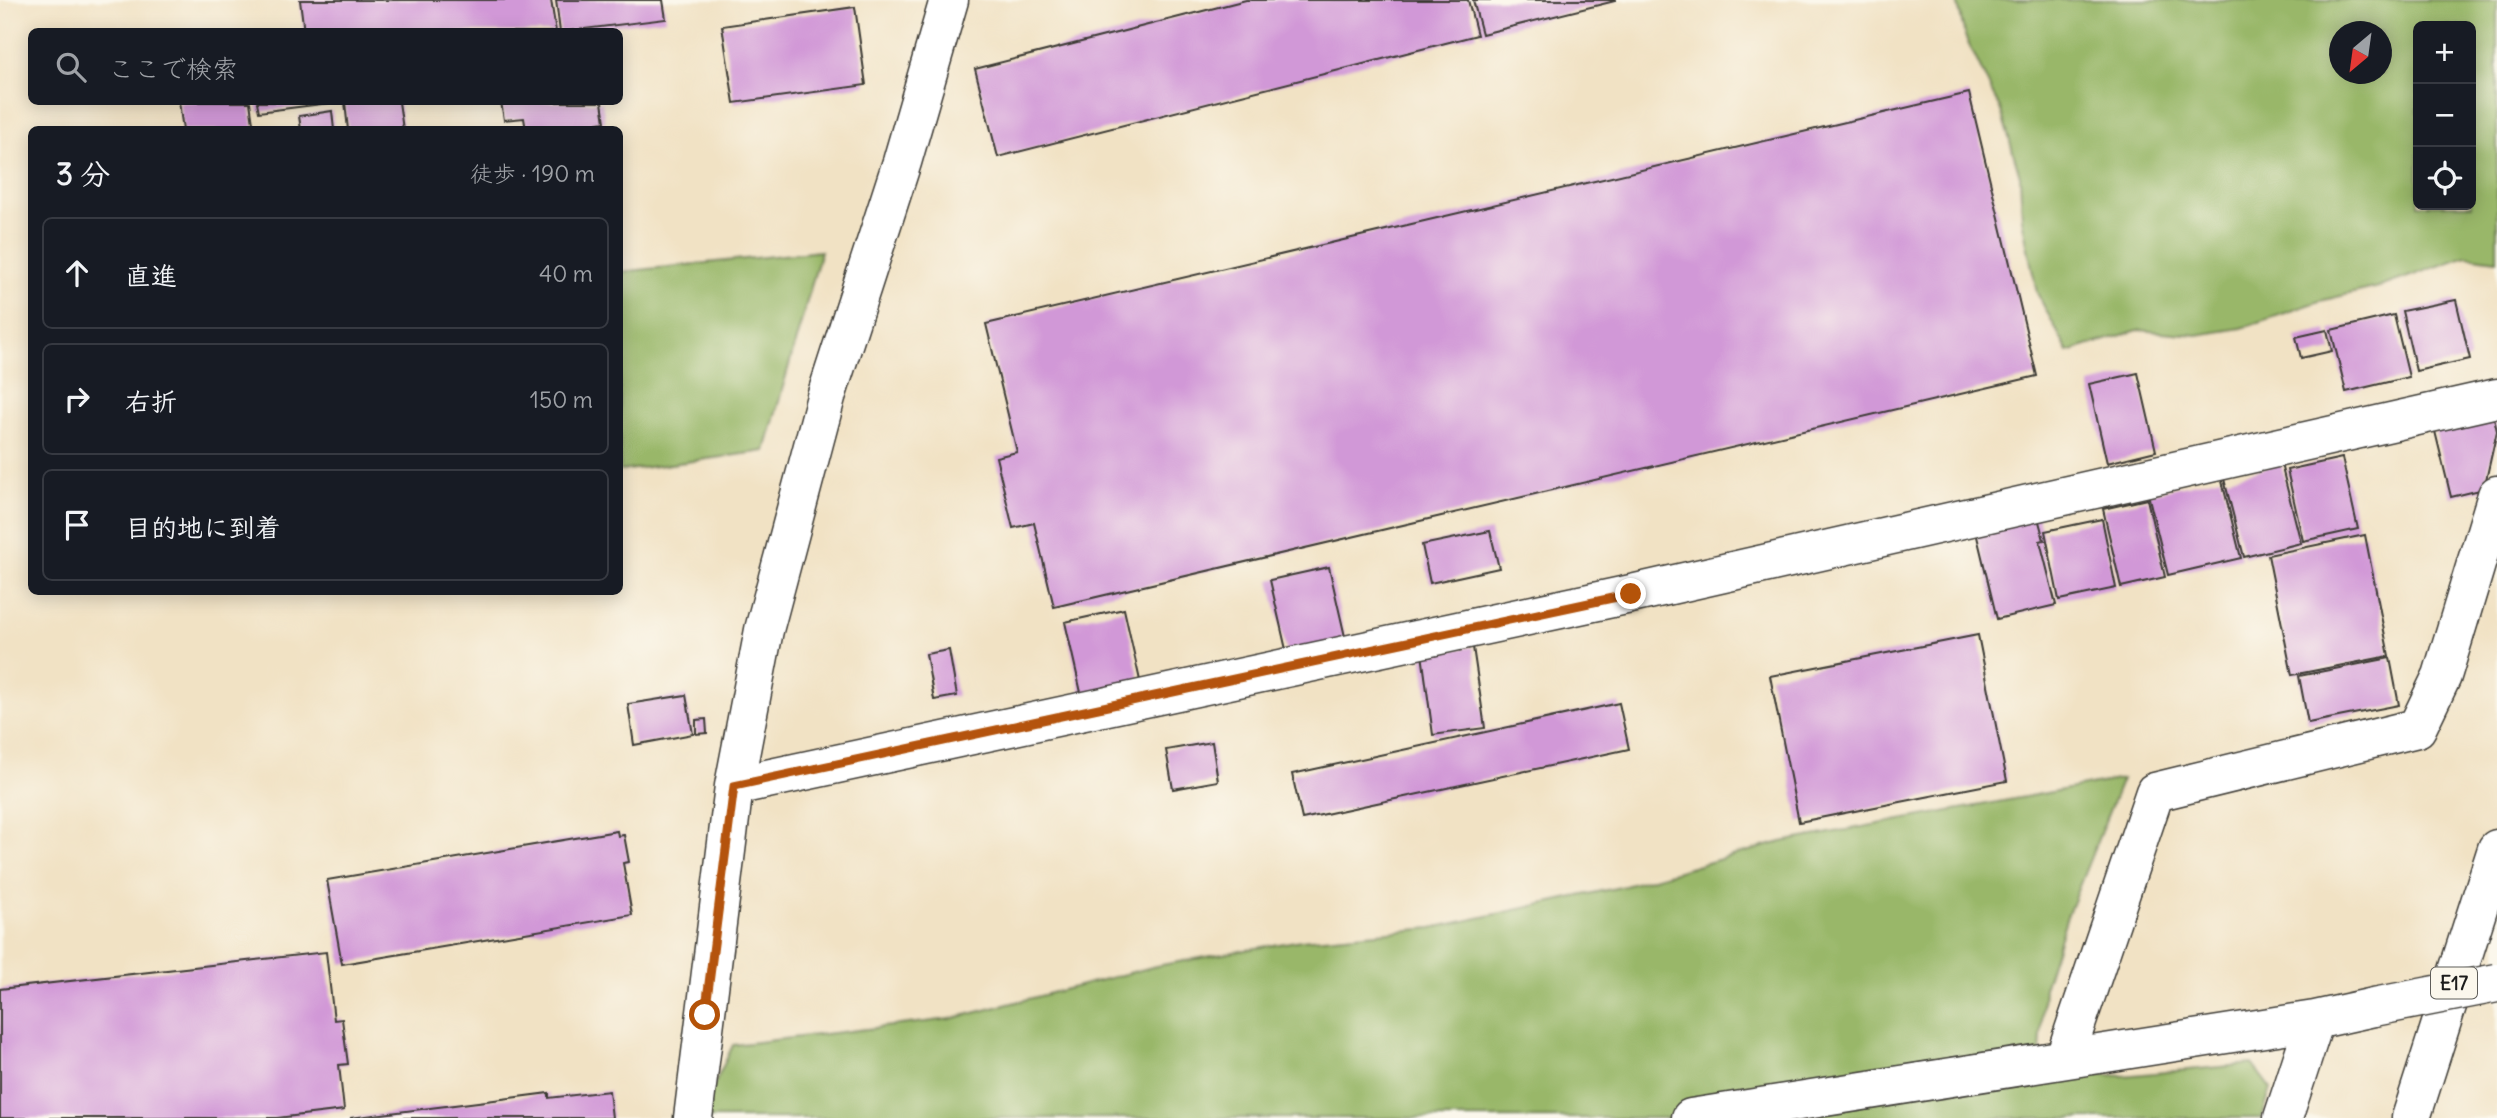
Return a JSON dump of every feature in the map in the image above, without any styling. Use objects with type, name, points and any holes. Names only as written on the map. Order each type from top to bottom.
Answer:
[{"type":"main road","points":[[693,1118],[734,786],[764,630],[826,397],[902,162],[949,0]]},
{"type":"main road","points":[[734,786],[1645,591],[2497,398]]},
{"type":"main road","points":[[2065,1058],[2155,792],[2417,728],[2442,676],[2497,495]]},
{"type":"main road","name":"E17","points":[[2412,1118],[2497,849]]},
{"type":"main road","points":[[1691,1118],[2315,1020],[2497,983]]},
{"type":"main road","points":[[2283,1118],[2315,1020]]},
{"type":"green space","points":[[1957,0],[2497,0],[2497,260],[2466,256],[2383,286],[2320,301],[2242,328],[2197,335],[2138,330],[2068,352],[2037,293],[2022,219],[2020,176],[2001,111],[1965,36]]},
{"type":"green space","points":[[821,251],[765,451],[623,471],[623,272]]},
{"type":"green space","points":[[2122,779],[2066,919],[2044,988],[2039,1068],[2122,1076],[2252,1064],[2271,1089],[2262,1118],[707,1118],[710,1094],[733,1045],[950,1019],[1156,966],[1301,940],[1432,928],[1625,886],[1781,842]]},
{"type":"building","points":[[300,0],[551,0],[555,28],[304,28]]},
{"type":"building","points":[[556,0],[663,0],[666,19],[593,28],[560,28]]},
{"type":"building","points":[[1246,0],[1468,0],[1477,35],[998,157],[975,69]]},
{"type":"building","points":[[1473,0],[1615,0],[1615,1],[1482,34]]},
{"type":"building","points":[[855,7],[866,85],[734,103],[722,26]]},
{"type":"building","points":[[1969,93],[2037,376],[1054,607],[1034,523],[1013,528],[996,457],[1017,452],[986,324]]},
{"type":"building","points":[[179,105],[250,105],[253,126],[182,126]]},
{"type":"building","points":[[258,105],[313,105],[259,112]]},
{"type":"building","points":[[345,105],[399,105],[403,126],[348,126]]},
{"type":"building","points":[[502,105],[602,105],[605,122],[580,126],[525,126],[524,118],[504,120]]},
{"type":"building","points":[[332,111],[334,126],[300,126],[299,116]]},
{"type":"building","points":[[2456,300],[2470,359],[2416,371],[2402,311]]},
{"type":"building","points":[[2394,315],[2409,377],[2346,392],[2331,330]]},
{"type":"building","points":[[2327,330],[2332,351],[2301,358],[2296,337]]},
{"type":"building","points":[[2138,373],[2156,451],[2107,463],[2089,384]]},
{"type":"building","points":[[2492,409],[2497,431],[2484,489],[2451,497],[2433,423]]},
{"type":"building","points":[[2342,458],[2358,529],[2303,541],[2287,470]]},
{"type":"building","points":[[2281,464],[2301,543],[2244,557],[2224,479]]},
{"type":"building","points":[[2221,477],[2241,558],[2168,575],[2148,494]]},
{"type":"building","points":[[2147,499],[2165,577],[2121,587],[2103,509]]},
{"type":"building","points":[[2037,514],[2044,540],[2040,541],[2056,605],[1997,619],[1975,528]]},
{"type":"building","points":[[2102,519],[2116,588],[2059,600],[2045,531]]},
{"type":"building","points":[[1490,531],[1499,568],[1430,583],[1422,545]]},
{"type":"building","points":[[2365,535],[2389,656],[2292,675],[2268,555]]},
{"type":"building","points":[[1329,567],[1346,641],[1287,654],[1270,580]]},
{"type":"building","points":[[1124,609],[1141,685],[1082,697],[1065,622]]},
{"type":"building","points":[[1978,635],[2007,781],[1799,822],[1770,676]]},
{"type":"building","points":[[1473,647],[1485,728],[1433,735],[1422,654]]},
{"type":"building","points":[[949,650],[957,696],[934,700],[926,654]]},
{"type":"building","points":[[2390,658],[2399,705],[2308,723],[2299,676]]},
{"type":"building","points":[[686,695],[693,734],[634,745],[628,704]]},
{"type":"building","points":[[1619,703],[1629,749],[1302,819],[1292,774]]},
{"type":"building","points":[[706,719],[707,733],[696,734],[696,720]]},
{"type":"building","points":[[1212,742],[1218,781],[1173,789],[1166,750]]},
{"type":"building","points":[[617,831],[618,836],[624,835],[629,862],[623,863],[632,915],[342,964],[327,880]]},
{"type":"building","points":[[326,952],[334,1020],[342,1019],[348,1064],[339,1065],[344,1110],[277,1118],[0,1118],[0,989]]},
{"type":"building","points":[[609,1091],[612,1118],[350,1118],[549,1093],[549,1098]]},
{"type":"route","points":[[705,1015],[734,786],[1631,594]]}]
